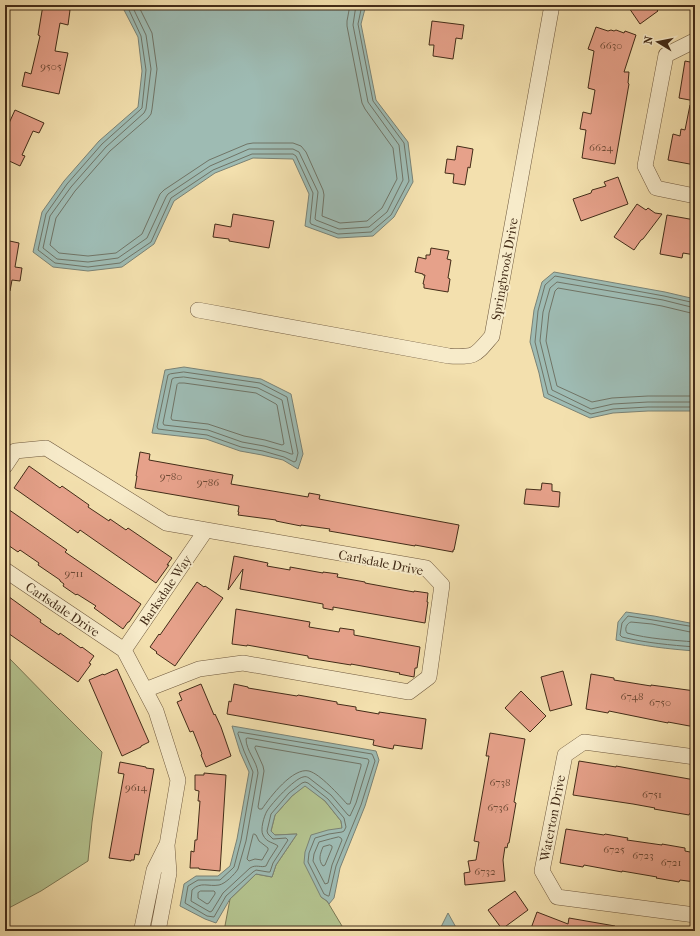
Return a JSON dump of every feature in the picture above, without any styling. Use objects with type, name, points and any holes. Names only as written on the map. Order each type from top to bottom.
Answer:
[{"type":"street","name":"Springbrook Drive","points":[[198,310],[449,356],[465,357],[478,353],[492,336],[552,5]]},
{"type":"street","points":[[695,42],[692,42],[666,55],[646,166],[656,188],[695,196]]},
{"type":"street","name":"Carlsdale Drive","points":[[5,466],[15,451],[46,448],[166,523],[426,568],[442,586],[430,677],[409,692],[243,663],[199,669],[145,690]]},
{"type":"street","name":"Barksdale Way","points":[[124,650],[206,530]]},
{"type":"street","name":"Carlsdale Drive","points":[[5,570],[124,650],[156,711],[178,780],[167,845],[169,873],[158,931]]},
{"type":"street","name":"Waterton Drive","points":[[695,757],[584,742],[565,755],[542,871],[556,898],[695,915]]},
{"type":"street","name":"Carlsdale Drive","points":[[144,930],[154,870],[167,845]]},
{"type":"street","points":[[150,888],[166,891]]},
{"type":"green space","points":[[5,657],[10,659],[102,752],[88,861],[41,891],[5,910]]},
{"type":"green space","points":[[305,785],[325,801],[341,821],[342,828],[321,897],[327,901],[345,931],[224,931],[230,899],[256,874],[272,877],[276,865],[297,834],[275,835],[271,831],[275,815],[292,796]]},
{"type":"water","points":[[126,5],[366,5],[361,24],[376,100],[408,142],[413,182],[394,217],[373,236],[338,238],[305,226],[309,194],[293,159],[253,158],[215,173],[174,201],[154,244],[122,267],[88,271],[53,267],[33,252],[42,212],[64,181],[99,141],[138,107],[142,71],[138,37],[124,10]]},
{"type":"water","points":[[554,272],[665,292],[695,299],[695,411],[613,413],[590,418],[544,397],[530,342],[534,310],[542,282]]},
{"type":"water","points":[[184,367],[261,379],[291,394],[303,454],[298,469],[283,460],[240,451],[206,439],[152,433],[165,370]]},
{"type":"water","points":[[626,612],[695,624],[695,651],[656,647],[616,640],[618,622]]},
{"type":"water","points":[[232,726],[376,751],[379,760],[365,806],[340,868],[334,898],[329,904],[321,897],[304,863],[305,852],[311,835],[342,828],[341,821],[325,801],[305,786],[292,796],[275,815],[271,831],[275,835],[297,834],[276,865],[272,877],[256,874],[230,899],[216,923],[180,906],[184,884],[196,876],[218,876],[230,866],[237,839],[249,772],[240,752]]},
{"type":"water","points":[[448,913],[458,931],[439,931]]},
{"type":"building","points":[[43,5],[63,5],[63,8],[70,10],[68,25],[60,23],[55,51],[68,53],[59,94],[22,86],[25,72],[31,74],[40,36],[38,35]]},
{"type":"building","points":[[627,5],[653,5],[658,11],[640,24]]},
{"type":"building","points":[[432,21],[464,25],[462,39],[456,38],[453,59],[433,56],[434,45],[429,45]]},
{"type":"building","points":[[596,27],[608,31],[616,30],[624,33],[625,31],[636,35],[624,72],[629,72],[629,84],[615,164],[582,158],[586,130],[580,129],[583,112],[591,114],[595,90],[588,88],[594,51],[588,49]]},
{"type":"building","points":[[685,61],[695,63],[695,101],[679,98]]},
{"type":"building","points":[[690,105],[695,105],[695,165],[668,160],[673,134],[680,136],[681,129],[685,130]]},
{"type":"building","points":[[15,110],[44,123],[39,133],[33,131],[22,155],[25,156],[20,166],[5,159],[5,132]]},
{"type":"building","points":[[457,146],[473,149],[465,185],[453,183],[454,174],[445,173],[447,159],[455,160]]},
{"type":"building","points":[[618,177],[628,204],[581,221],[573,199],[591,193],[592,190],[606,186],[604,182]]},
{"type":"building","points":[[637,204],[646,210],[648,208],[655,213],[662,214],[634,250],[614,237]]},
{"type":"building","points":[[233,214],[274,221],[269,248],[213,237],[215,224],[231,227]]},
{"type":"building","points":[[667,215],[695,220],[695,255],[683,253],[682,258],[660,254]]},
{"type":"building","points":[[5,240],[19,243],[15,267],[22,268],[20,281],[12,280],[10,291],[5,290]]},
{"type":"building","points":[[431,248],[449,251],[447,259],[451,260],[448,278],[450,279],[448,292],[424,288],[423,284],[425,275],[415,272],[418,257],[426,259],[426,255],[430,255]]},
{"type":"building","points":[[140,452],[150,454],[149,460],[233,475],[231,484],[308,497],[309,493],[320,495],[319,499],[459,525],[454,550],[453,552],[415,546],[329,531],[330,529],[301,526],[276,520],[238,515],[239,506],[135,488]]},
{"type":"building","points":[[29,466],[60,488],[62,486],[89,505],[88,507],[109,521],[110,519],[126,530],[128,528],[172,558],[167,565],[169,565],[156,583],[80,530],[78,533],[14,488]]},
{"type":"building","points":[[542,483],[552,484],[552,491],[560,492],[559,507],[524,504],[526,489],[541,490]]},
{"type":"building","points":[[5,507],[67,550],[65,552],[141,604],[123,629],[94,608],[96,606],[63,586],[64,584],[60,580],[38,565],[39,563],[20,550],[18,552],[5,543]]},
{"type":"building","points":[[234,556],[268,563],[267,566],[290,570],[290,567],[338,574],[337,577],[365,583],[414,592],[428,593],[425,623],[333,607],[333,610],[323,608],[323,604],[240,589],[243,569],[228,590]]},
{"type":"building","points":[[197,582],[223,598],[175,666],[150,647]]},
{"type":"building","points":[[5,594],[41,620],[40,622],[59,635],[60,633],[94,656],[89,663],[91,664],[78,682],[5,631]]},
{"type":"building","points":[[236,609],[310,622],[309,627],[339,632],[340,628],[354,630],[354,635],[420,647],[414,677],[351,664],[308,658],[308,656],[247,645],[232,644]]},
{"type":"building","points":[[117,669],[149,742],[122,756],[89,680]]},
{"type":"building","points":[[563,671],[572,705],[550,711],[541,677]]},
{"type":"building","points":[[591,674],[614,678],[614,680],[695,691],[695,727],[609,711],[608,713],[586,709]]},
{"type":"building","points":[[201,684],[214,715],[215,714],[221,727],[231,756],[206,767],[193,731],[190,732],[177,702],[182,700],[179,693]]},
{"type":"building","points":[[234,684],[248,688],[337,702],[337,704],[356,707],[356,710],[426,719],[422,749],[394,745],[393,749],[373,745],[374,740],[227,714]]},
{"type":"building","points":[[521,691],[546,716],[530,732],[505,708]]},
{"type":"building","points":[[490,733],[525,739],[514,802],[516,803],[509,843],[507,848],[505,847],[503,860],[505,881],[465,885],[464,873],[470,872],[468,861],[476,860],[479,842],[474,841],[489,756],[486,756]]},
{"type":"building","points":[[579,761],[695,780],[695,814],[690,813],[689,815],[633,804],[573,795]]},
{"type":"building","points":[[120,762],[154,769],[139,855],[135,854],[134,860],[131,861],[109,858],[124,774],[118,773]]},
{"type":"building","points":[[204,773],[226,775],[220,871],[190,868],[191,851],[194,852],[195,840],[197,840],[200,801],[198,801],[199,791],[195,790],[195,775],[204,775]]},
{"type":"building","points":[[566,829],[628,838],[627,840],[685,848],[685,851],[695,853],[695,882],[680,880],[679,882],[622,871],[560,863]]},
{"type":"building","points":[[515,891],[528,910],[502,929],[488,910]]},
{"type":"building","points":[[537,912],[568,924],[569,918],[615,926],[614,931],[530,931]]}]
